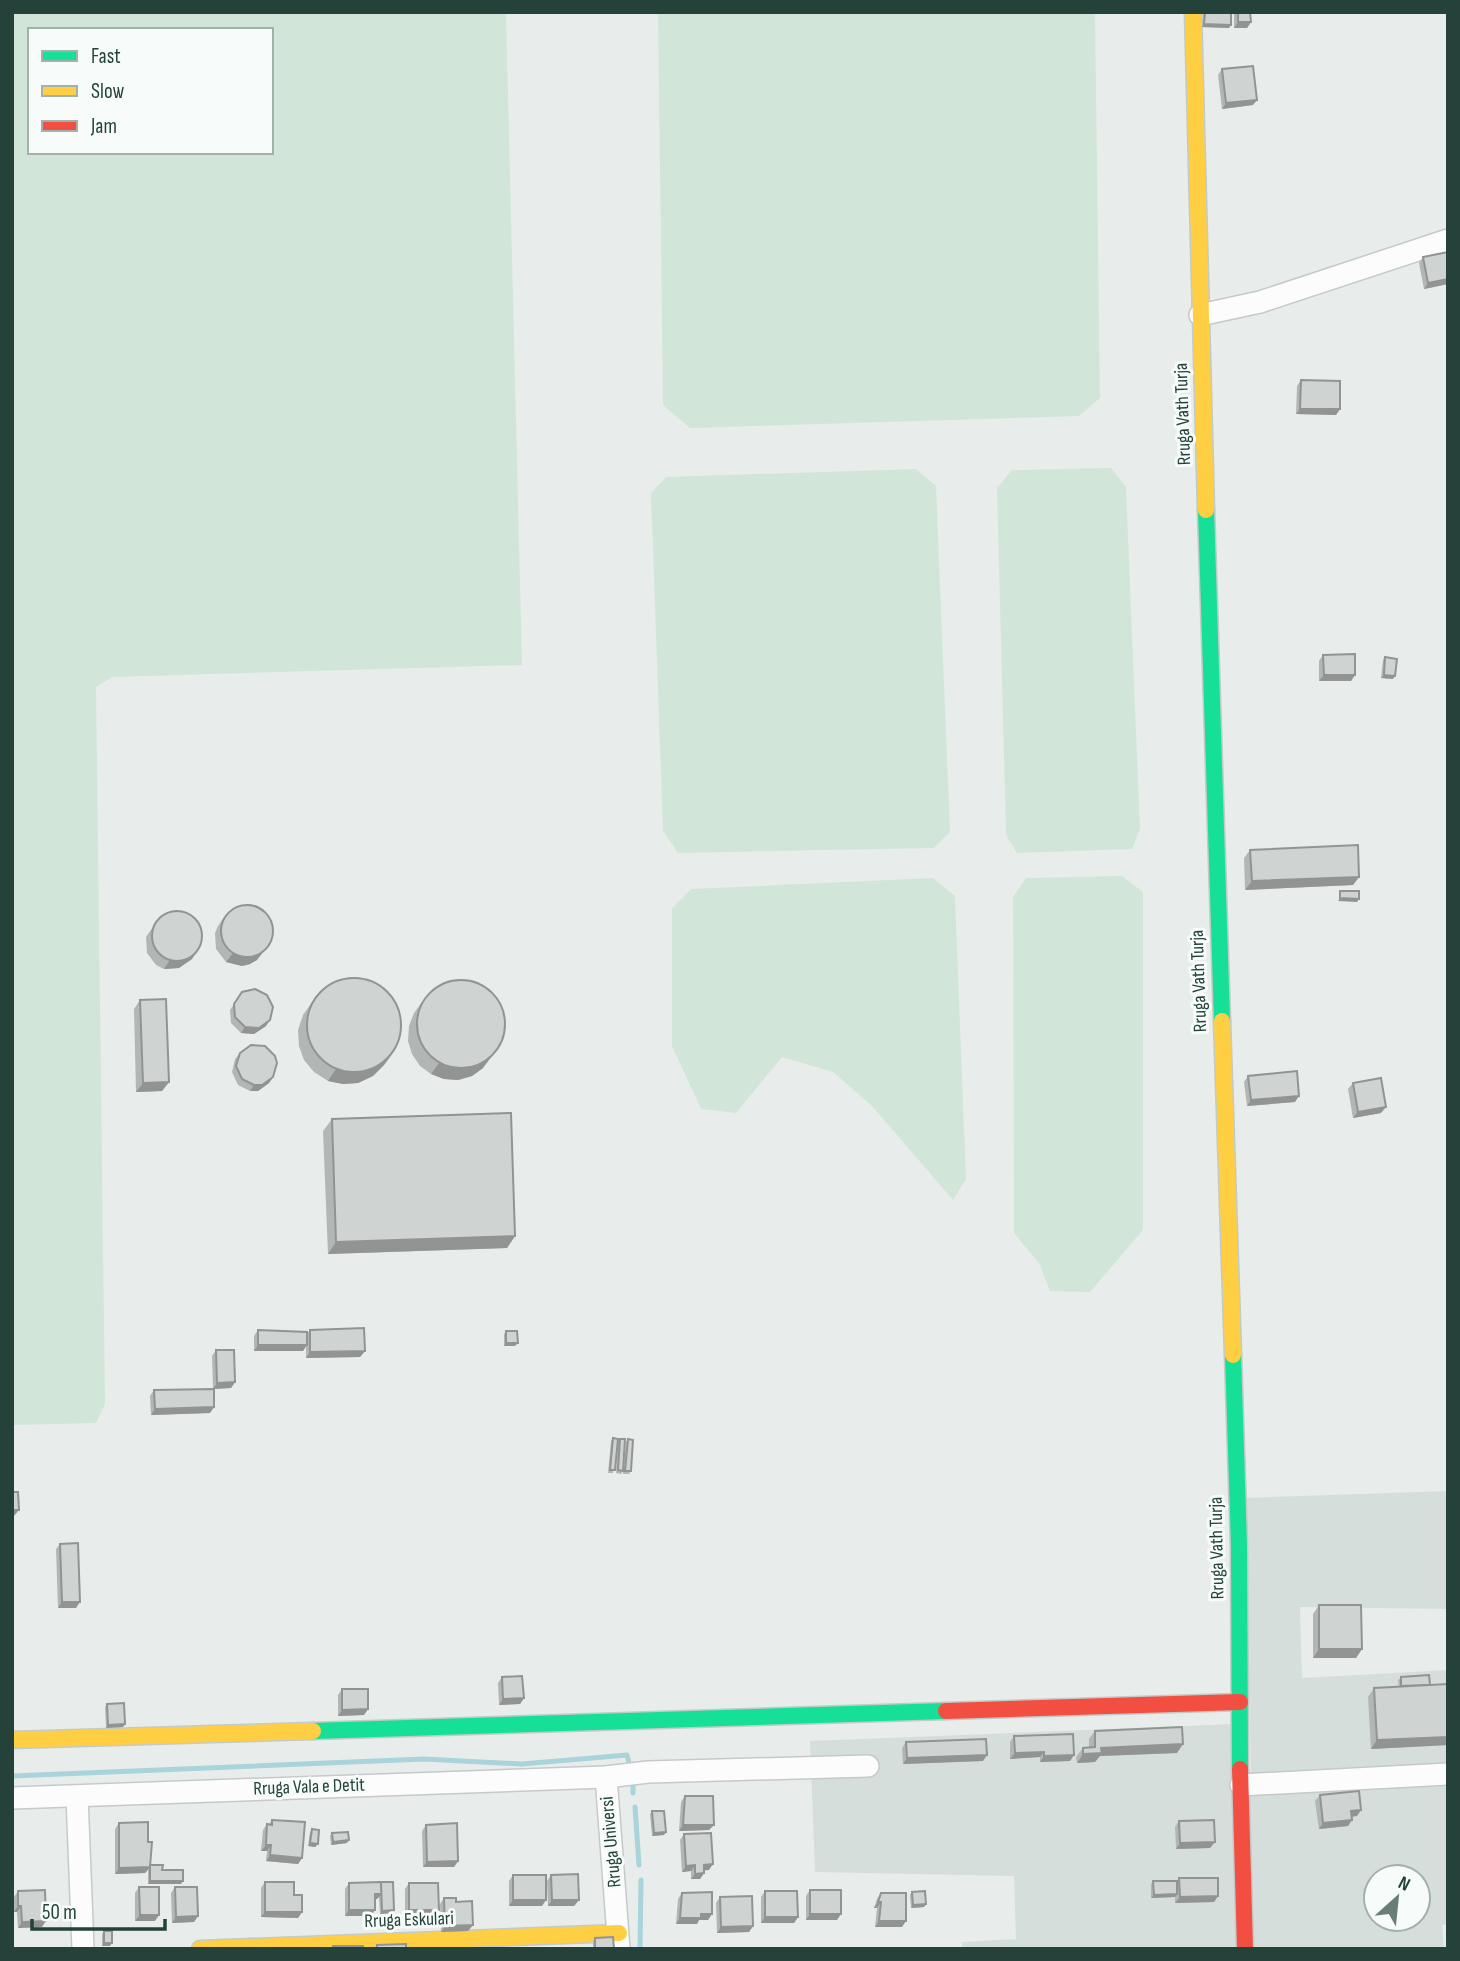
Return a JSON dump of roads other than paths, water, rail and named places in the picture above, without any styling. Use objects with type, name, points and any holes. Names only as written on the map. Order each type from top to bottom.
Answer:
[{"type":"street","name":"Rruga Vath Turja","points":[[1193,12],[1239,1546],[1245,1949]]},
{"type":"street","points":[[1200,314],[1260,302],[1448,240]]},
{"type":"street","points":[[12,1740],[1240,1702]]},
{"type":"street","name":"Rruga Universi","points":[[619,1941],[606,1777],[648,1772],[868,1766]]},
{"type":"street","points":[[1241,1784],[1448,1774]]},
{"type":"street","name":"Rruga Vala e Detit","points":[[12,1798],[606,1777]]},
{"type":"street","points":[[77,1796],[83,1949]]},
{"type":"street","name":"Rruga Eskulari","points":[[200,1949],[619,1941]]},
{"type":"waterway","points":[[12,1776],[424,1759],[522,1764],[627,1755],[629,1763]]},
{"type":"waterway","points":[[633,1785],[633,1793]]},
{"type":"waterway","points":[[635,1807],[639,1865]]},
{"type":"waterway","points":[[640,1949],[641,1880]]}]
